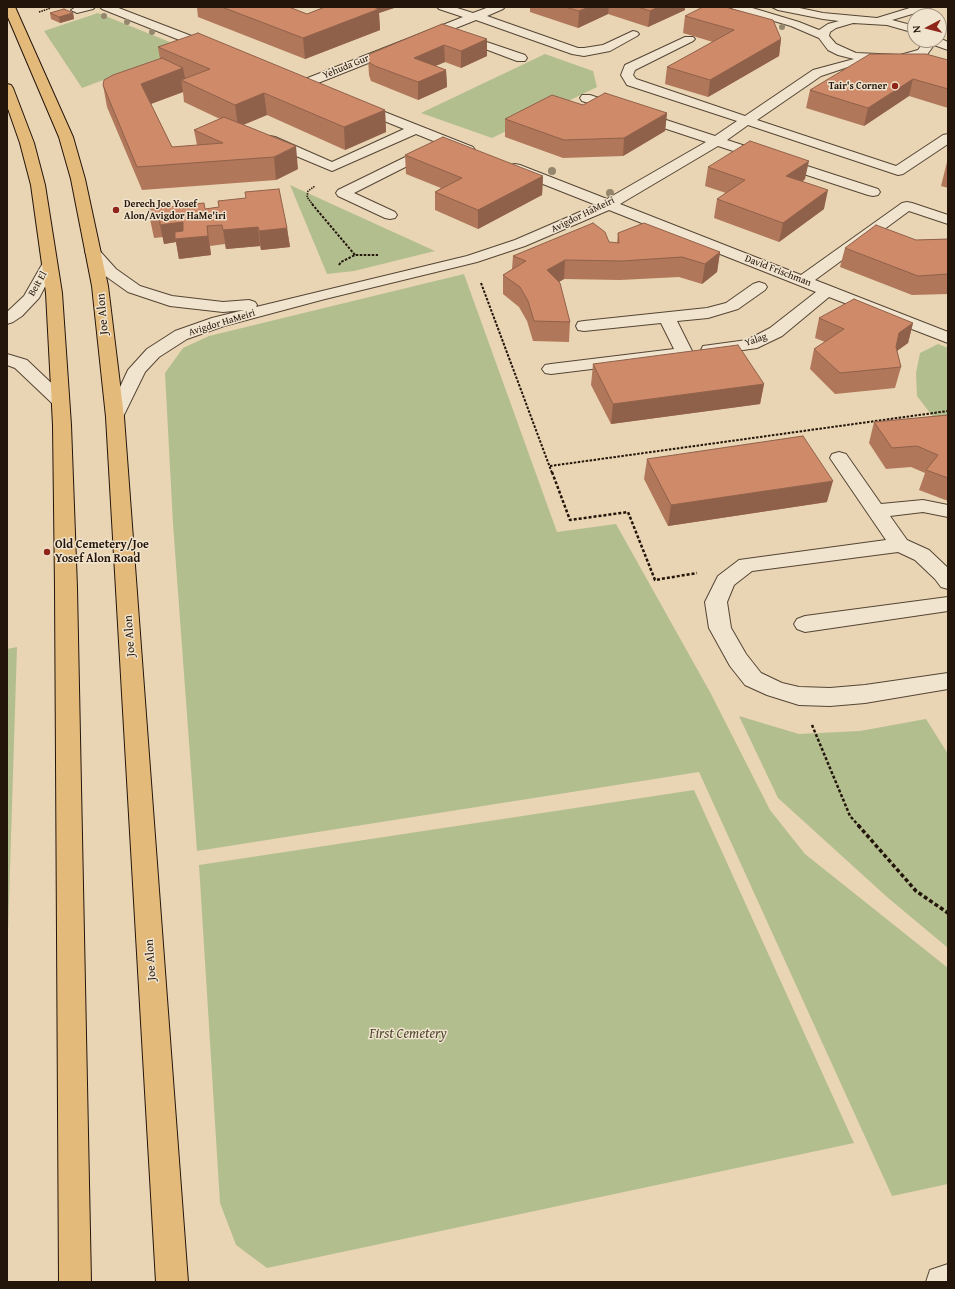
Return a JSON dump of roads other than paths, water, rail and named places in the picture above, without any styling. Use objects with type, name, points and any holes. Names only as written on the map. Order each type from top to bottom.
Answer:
[{"type":"main road","name":"Joe Alon","points":[[9,7],[66,137],[78,179],[100,286],[114,417],[172,1282]]},
{"type":"main road","points":[[7,88],[27,143],[38,185],[54,293],[60,401],[66,604],[75,1282]]},
{"type":"street","points":[[77,10],[89,7]]},
{"type":"street","points":[[106,7],[224,53]]},
{"type":"street","points":[[443,7],[576,51],[584,52],[606,48],[632,34]]},
{"type":"street","name":"Yehuda Gur","points":[[304,84],[499,7]]},
{"type":"street","points":[[737,7],[795,24],[823,36],[832,47],[855,56],[900,59],[927,64]]},
{"type":"street","points":[[778,7],[823,16],[871,20],[899,24],[907,27]]},
{"type":"street","points":[[823,36],[825,30],[836,24],[853,20],[871,20],[904,14],[925,7]]},
{"type":"street","points":[[442,30],[521,58]]},
{"type":"street","points":[[689,39],[629,68],[627,75],[631,82],[898,171],[948,138]]},
{"type":"street","points":[[195,52],[209,47]]},
{"type":"street","name":"Avigdor HaMeiri","points":[[817,73],[827,60],[832,47]]},
{"type":"street","points":[[900,59],[922,53],[927,48]]},
{"type":"street","name":"Avigdor HaMeiri","points":[[114,417],[137,370],[153,353],[181,335],[218,322],[472,258],[520,243],[608,205],[718,140],[817,73],[847,64],[885,59]]},
{"type":"street","points":[[289,78],[318,90]]},
{"type":"street","points":[[586,98],[874,192]]},
{"type":"street","points":[[346,101],[483,155]]},
{"type":"street","points":[[256,134],[332,167],[415,129]]},
{"type":"street","points":[[390,215],[343,193],[446,141]]},
{"type":"street","name":"David Frischman","points":[[505,164],[948,338]]},
{"type":"street","points":[[803,281],[907,206],[948,220]]},
{"type":"street","name":"Avigdor HaMeiri","points":[[93,252],[110,272],[134,289],[170,301],[223,307],[266,304],[321,295]]},
{"type":"street","name":"Beit El","points":[[7,319],[16,313],[31,298],[49,264]]},
{"type":"street","points":[[584,326],[667,318],[721,310],[732,306],[759,287]]},
{"type":"street","name":"Yalag","points":[[551,369],[751,344],[776,332],[827,291]]},
{"type":"street","points":[[667,318],[684,353]]},
{"type":"street","points":[[7,360],[21,364],[60,401]]},
{"type":"street","points":[[839,458],[900,545]]},
{"type":"street","points":[[877,511],[923,506],[948,511]]},
{"type":"street","points":[[945,578],[922,554],[900,545],[746,566],[725,581],[716,602],[720,628],[738,660],[753,680],[799,696],[830,697],[858,695],[948,681]]},
{"type":"street","points":[[805,624],[948,604]]},
{"type":"street","points":[[942,1282],[948,1280]]},
{"type":"place","name":"Tair's Corner","points":[[895,86]]},
{"type":"place","name":"Derech Joe Yosef Alon/Avigdor HaMe'iri","points":[[116,210]]},
{"type":"place","name":"Old Cemetery/Joe Yosef Alon Road","points":[[47,552]]},
{"type":"park label","name":"First Cemetery","points":[[408,1034]]}]
